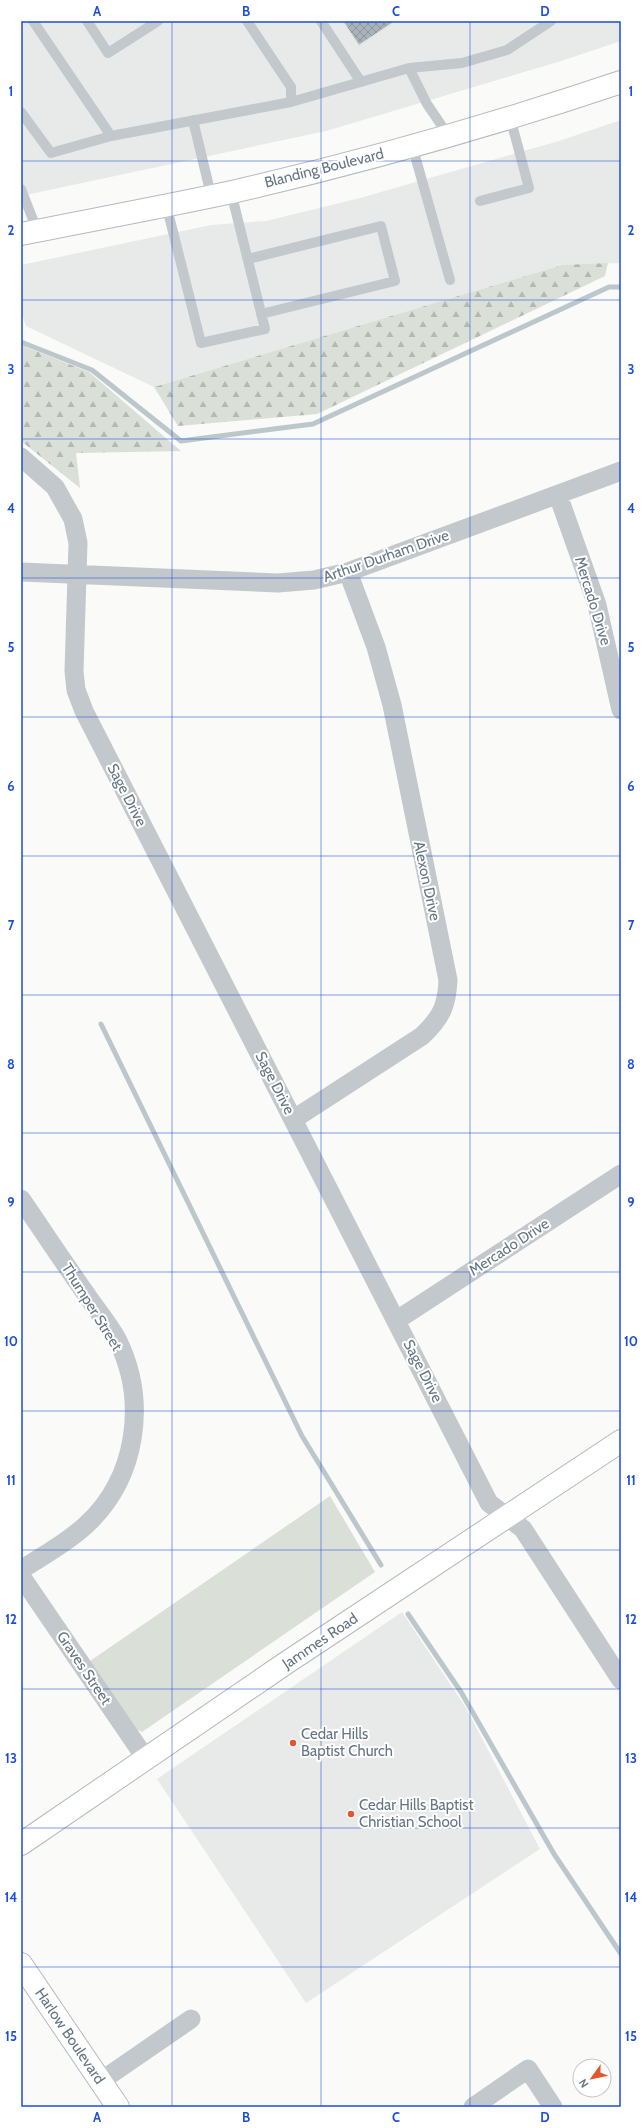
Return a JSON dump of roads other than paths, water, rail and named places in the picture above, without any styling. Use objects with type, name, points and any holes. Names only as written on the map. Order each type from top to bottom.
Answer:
[{"type":"street","name":"Blanding Boulevard","points":[[29,232],[221,194],[448,135],[621,82]]},
{"type":"street","name":"Sage Drive","points":[[21,457],[55,486],[73,519],[78,543],[74,671],[76,690],[84,711],[397,1320],[489,1503],[523,1529],[620,1676]]},
{"type":"street","name":"Arthur Durham Drive","points":[[21,572],[278,583],[314,580],[348,572],[621,472]]},
{"type":"street","name":"Mercado Drive","points":[[558,494],[597,605],[621,710]]},
{"type":"street","name":"Alexon Drive","points":[[294,1119],[422,1036],[435,1024],[447,998],[448,980],[392,705],[376,647],[348,572]]},
{"type":"street","name":"Mercado Drive","points":[[397,1320],[621,1174]]},
{"type":"street","name":"Thumper Street","points":[[21,1199],[116,1339],[129,1370],[135,1404],[134,1434],[127,1462],[116,1488],[85,1526],[21,1570]]},
{"type":"street","name":"Jammes Road","points":[[21,1844],[506,1516],[621,1441]]},
{"type":"street","name":"Graves Street","points":[[21,1576],[146,1759]]},
{"type":"street","name":"Harlow Boulevard","points":[[21,1964],[118,2107]]},
{"type":"street","points":[[101,2081],[191,2019]]},
{"type":"street","points":[[473,2107],[528,2070],[554,2107]]},
{"type":"lane","points":[[34,21],[111,136]]},
{"type":"lane","points":[[87,21],[108,53],[145,24],[158,21]]},
{"type":"lane","points":[[247,21],[291,87],[291,102]]},
{"type":"lane","points":[[321,21],[361,82]]},
{"type":"lane","points":[[21,112],[51,154],[111,136],[291,102],[409,68],[462,63],[507,50],[550,21]]},
{"type":"lane","points":[[409,68],[427,104],[448,135]]},
{"type":"lane","points":[[480,202],[529,188],[510,117]]},
{"type":"lane","points":[[166,204],[201,343],[265,329],[248,259],[193,120]]},
{"type":"lane","points":[[412,145],[450,280]]},
{"type":"lane","points":[[21,189],[29,232]]},
{"type":"lane","points":[[248,259],[381,226],[395,281],[261,314]]},
{"type":"waterway","points":[[21,342],[92,370],[181,441],[313,424],[609,287],[621,287]]},
{"type":"waterway","points":[[101,1024],[302,1436],[381,1565]]},
{"type":"waterway","points":[[408,1614],[461,1692],[554,1854],[621,1954]]},
{"type":"place","name":"Cedar Hills Baptist Church","points":[[293,1743]]},
{"type":"place","name":"Cedar Hills Baptist Christian School","points":[[351,1814]]}]
